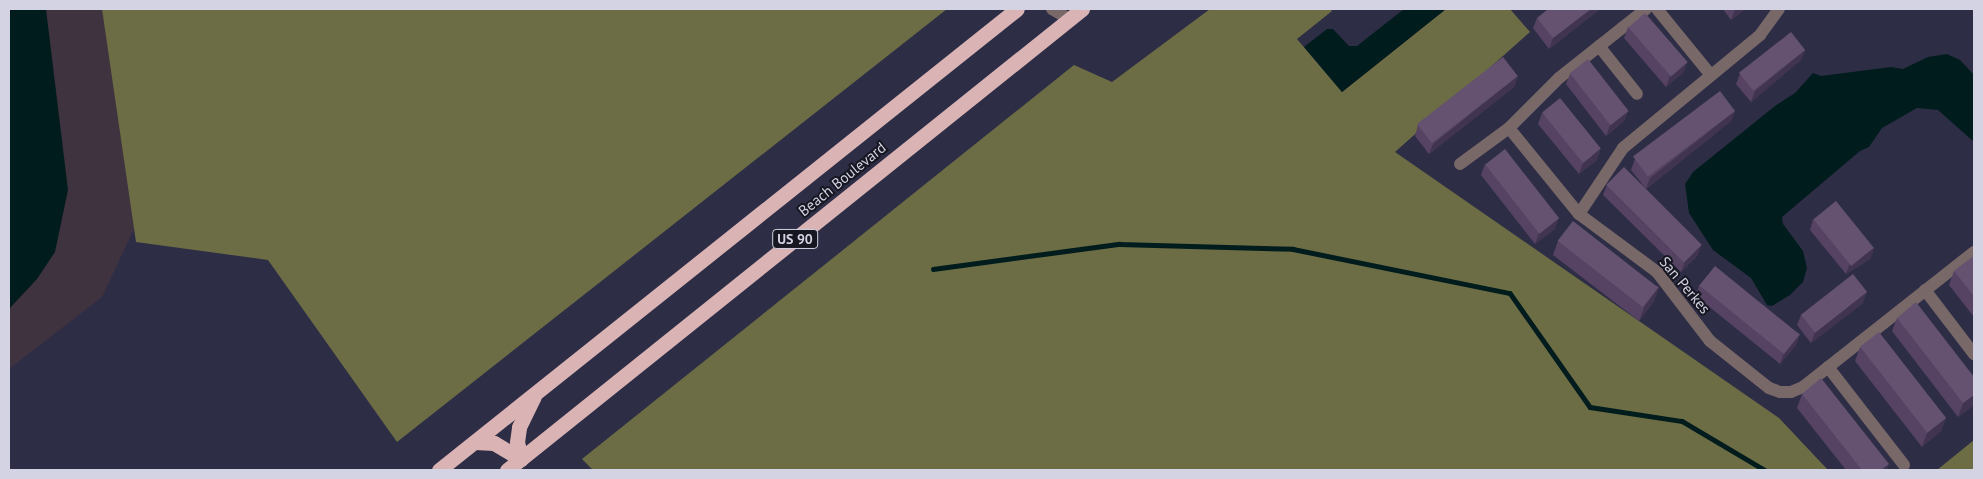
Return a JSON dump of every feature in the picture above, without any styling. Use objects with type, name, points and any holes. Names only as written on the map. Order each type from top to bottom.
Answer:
[{"type":"highway","name":"US 90","points":[[439,470],[1017,9]]},
{"type":"highway","name":"Beach Boulevard","points":[[507,470],[1067,14],[1082,9]]},
{"type":"highway","points":[[521,459],[517,442],[519,427],[536,393]]},
{"type":"highway","points":[[475,442],[494,442],[521,459]]},
{"type":"street","points":[[1052,9],[1067,14]]},
{"type":"street","points":[[1460,164],[1509,128],[1559,78],[1646,9]]},
{"type":"street","points":[[1657,9],[1710,74]]},
{"type":"street","points":[[1579,214],[1624,148],[1710,74],[1760,35],[1779,9]]},
{"type":"street","points":[[1599,46],[1637,94]]},
{"type":"street","name":"San Perkes","points":[[1509,128],[1579,214],[1657,272],[1710,341],[1769,388],[1791,392],[1828,368],[1974,252]]},
{"type":"street","points":[[1925,290],[1974,354]]},
{"type":"street","points":[[1828,368],[1904,465]]},
{"type":"shaded area","points":[[9,9],[150,9],[180,131],[102,297],[9,369]]},
{"type":"shaded area","points":[[9,9],[46,9],[68,190],[55,252],[37,279],[9,309]]},
{"type":"shaded area","points":[[1404,9],[1446,9],[1342,92],[1304,47],[1327,29],[1333,29],[1349,46],[1357,46]]},
{"type":"shaded area","points":[[1947,54],[1960,60],[1974,75],[1974,142],[1938,110],[1917,108],[1882,128],[1869,147],[1860,151],[1782,217],[1783,224],[1803,251],[1807,268],[1803,282],[1790,295],[1772,306],[1767,305],[1751,278],[1713,250],[1689,213],[1685,184],[1693,172],[1775,106],[1795,93],[1813,73],[1821,76],[1891,67],[1903,69],[1928,57]]},
{"type":"green space","points":[[102,9],[947,9],[397,442],[268,260],[136,242]]},
{"type":"green space","points":[[1210,9],[1330,9],[1332,11],[1297,39],[1342,92],[1446,9],[1510,9],[1530,32],[1395,152],[1779,418],[1828,470],[593,470],[582,459],[1074,65],[1112,82]]},
{"type":"green space","points":[[1974,440],[1974,470],[1937,470]]},
{"type":"building","points":[[1548,9],[1591,9],[1553,38],[1537,18]]},
{"type":"building","points":[[1645,13],[1688,62],[1671,76],[1628,27]]},
{"type":"building","points":[[1791,32],[1805,50],[1753,91],[1739,73]]},
{"type":"building","points":[[1503,57],[1518,76],[1432,143],[1417,124]]},
{"type":"building","points":[[1588,59],[1629,111],[1611,125],[1570,73]]},
{"type":"building","points":[[1720,91],[1735,111],[1648,177],[1633,157]]},
{"type":"building","points":[[1560,98],[1601,149],[1583,163],[1542,112]]},
{"type":"building","points":[[1505,149],[1559,218],[1539,234],[1485,164]]},
{"type":"building","points":[[1624,167],[1702,245],[1684,262],[1606,185]]},
{"type":"building","points":[[1836,201],[1874,248],[1851,266],[1813,219]]},
{"type":"building","points":[[1573,221],[1658,287],[1643,307],[1558,241]]},
{"type":"building","points":[[1974,256],[1974,296],[1954,271]]},
{"type":"building","points":[[1715,266],[1800,335],[1784,354],[1699,285]]},
{"type":"building","points":[[1853,274],[1867,292],[1815,333],[1801,315]]},
{"type":"building","points":[[1916,302],[1974,377],[1974,395],[1963,403],[1897,318]]},
{"type":"building","points":[[1879,332],[1946,418],[1927,433],[1860,347]]},
{"type":"building","points":[[1821,378],[1889,464],[1881,470],[1862,470],[1802,394]]},
{"type":"waterway","points":[[933,269],[1119,244],[1293,249],[1510,293],[1590,407],[1682,421],[1765,470]]}]
